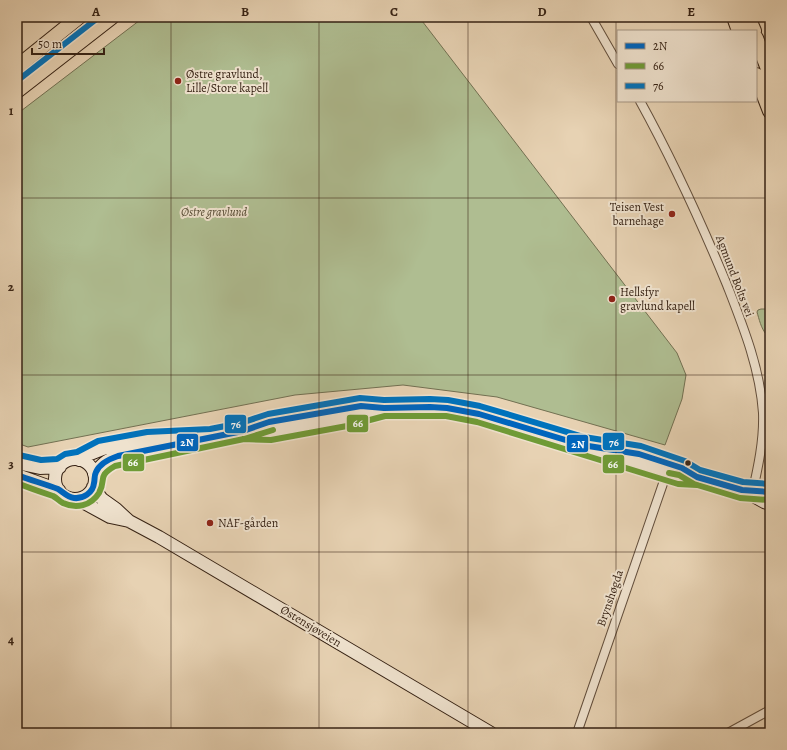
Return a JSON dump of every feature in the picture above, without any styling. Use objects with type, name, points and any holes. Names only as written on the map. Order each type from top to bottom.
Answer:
[{"type":"highway","points":[[17,67],[79,17]]},
{"type":"highway","points":[[17,91],[112,17]]},
{"type":"highway","points":[[734,17],[739,30]]},
{"type":"highway","points":[[748,17],[754,30]]},
{"type":"highway","points":[[757,41],[770,74]]},
{"type":"highway","points":[[757,78],[770,111]]},
{"type":"main road","points":[[94,474],[102,464],[112,458],[243,431],[269,422],[361,406],[384,408],[430,407],[463,411],[582,445],[680,476],[697,476]]},
{"type":"main road","points":[[59,490],[56,476],[60,467],[68,461],[79,460],[100,449],[147,440],[210,437]]},
{"type":"main road","points":[[582,445],[639,454],[682,468],[697,476],[749,492],[764,502],[770,504]]},
{"type":"main road","points":[[77,499],[90,493],[95,478],[89,464],[79,460]]},
{"type":"main road","points":[[17,463],[40,468],[60,467]]},
{"type":"main road","name":"Østensjøveien","points":[[17,475],[59,490],[64,495],[77,499],[110,517],[129,521]]},
{"type":"main road","name":"Østensjøveien","points":[[93,487],[102,499],[129,521],[212,567],[491,733]]},
{"type":"main road","points":[[749,492],[770,492]]},
{"type":"street","points":[[591,17],[617,62]]},
{"type":"street","name":"Agmund Bolts vei","points":[[641,102],[670,156],[694,205],[731,295],[752,355],[758,379],[763,421],[761,445],[749,492]]},
{"type":"street","name":"Brynshøgda","points":[[577,733],[667,472]]},
{"type":"street","points":[[728,733],[769,713]]},
{"type":"green space","name":"Østre gravlund","points":[[144,17],[419,17],[677,353],[686,375],[682,399],[665,445],[497,397],[403,385],[295,395],[28,447],[17,443],[17,114]]},
{"type":"green space","points":[[761,309],[765,309],[770,314],[770,334],[766,334],[760,323],[757,312]]},
{"type":"transit line","name":"76","points":[[17,81],[99,17]]},
{"type":"transit line","name":"76","points":[[19,455],[41,460],[57,459],[65,454],[77,452],[98,441],[147,432],[210,429],[241,423],[268,414],[360,398],[384,400],[430,399],[448,400],[480,406],[584,437],[641,446],[685,461],[700,470],[743,482],[770,484]]},
{"type":"transit line","name":"2N","points":[[17,475],[58,489],[69,497],[77,498],[87,495],[92,490],[95,473],[100,466],[108,460],[118,456],[243,431],[269,422],[361,406],[384,408],[430,407],[447,408],[479,414],[582,445],[639,454],[682,468],[697,477],[742,490],[770,492]]},
{"type":"transit line","name":"66","points":[[243,439],[271,440],[347,426],[385,416],[446,416],[477,422],[678,484],[697,485]]},
{"type":"transit line","name":"66","points":[[17,483],[53,496],[68,505],[83,505],[92,501],[96,497],[101,488],[104,476],[115,466],[244,439],[273,430]]},
{"type":"transit line","name":"66","points":[[669,473],[679,475],[694,484],[740,498],[769,500]]},
{"type":"place","name":"Østre gravlund, Lille/Store kapell","points":[[178,81]]},
{"type":"place","name":"Teisen Vest barnehage","points":[[672,214]]},
{"type":"place","name":"Hellsfyr gravlund kapell","points":[[612,299]]},
{"type":"place","name":"NAF-gården","points":[[210,523]]}]
